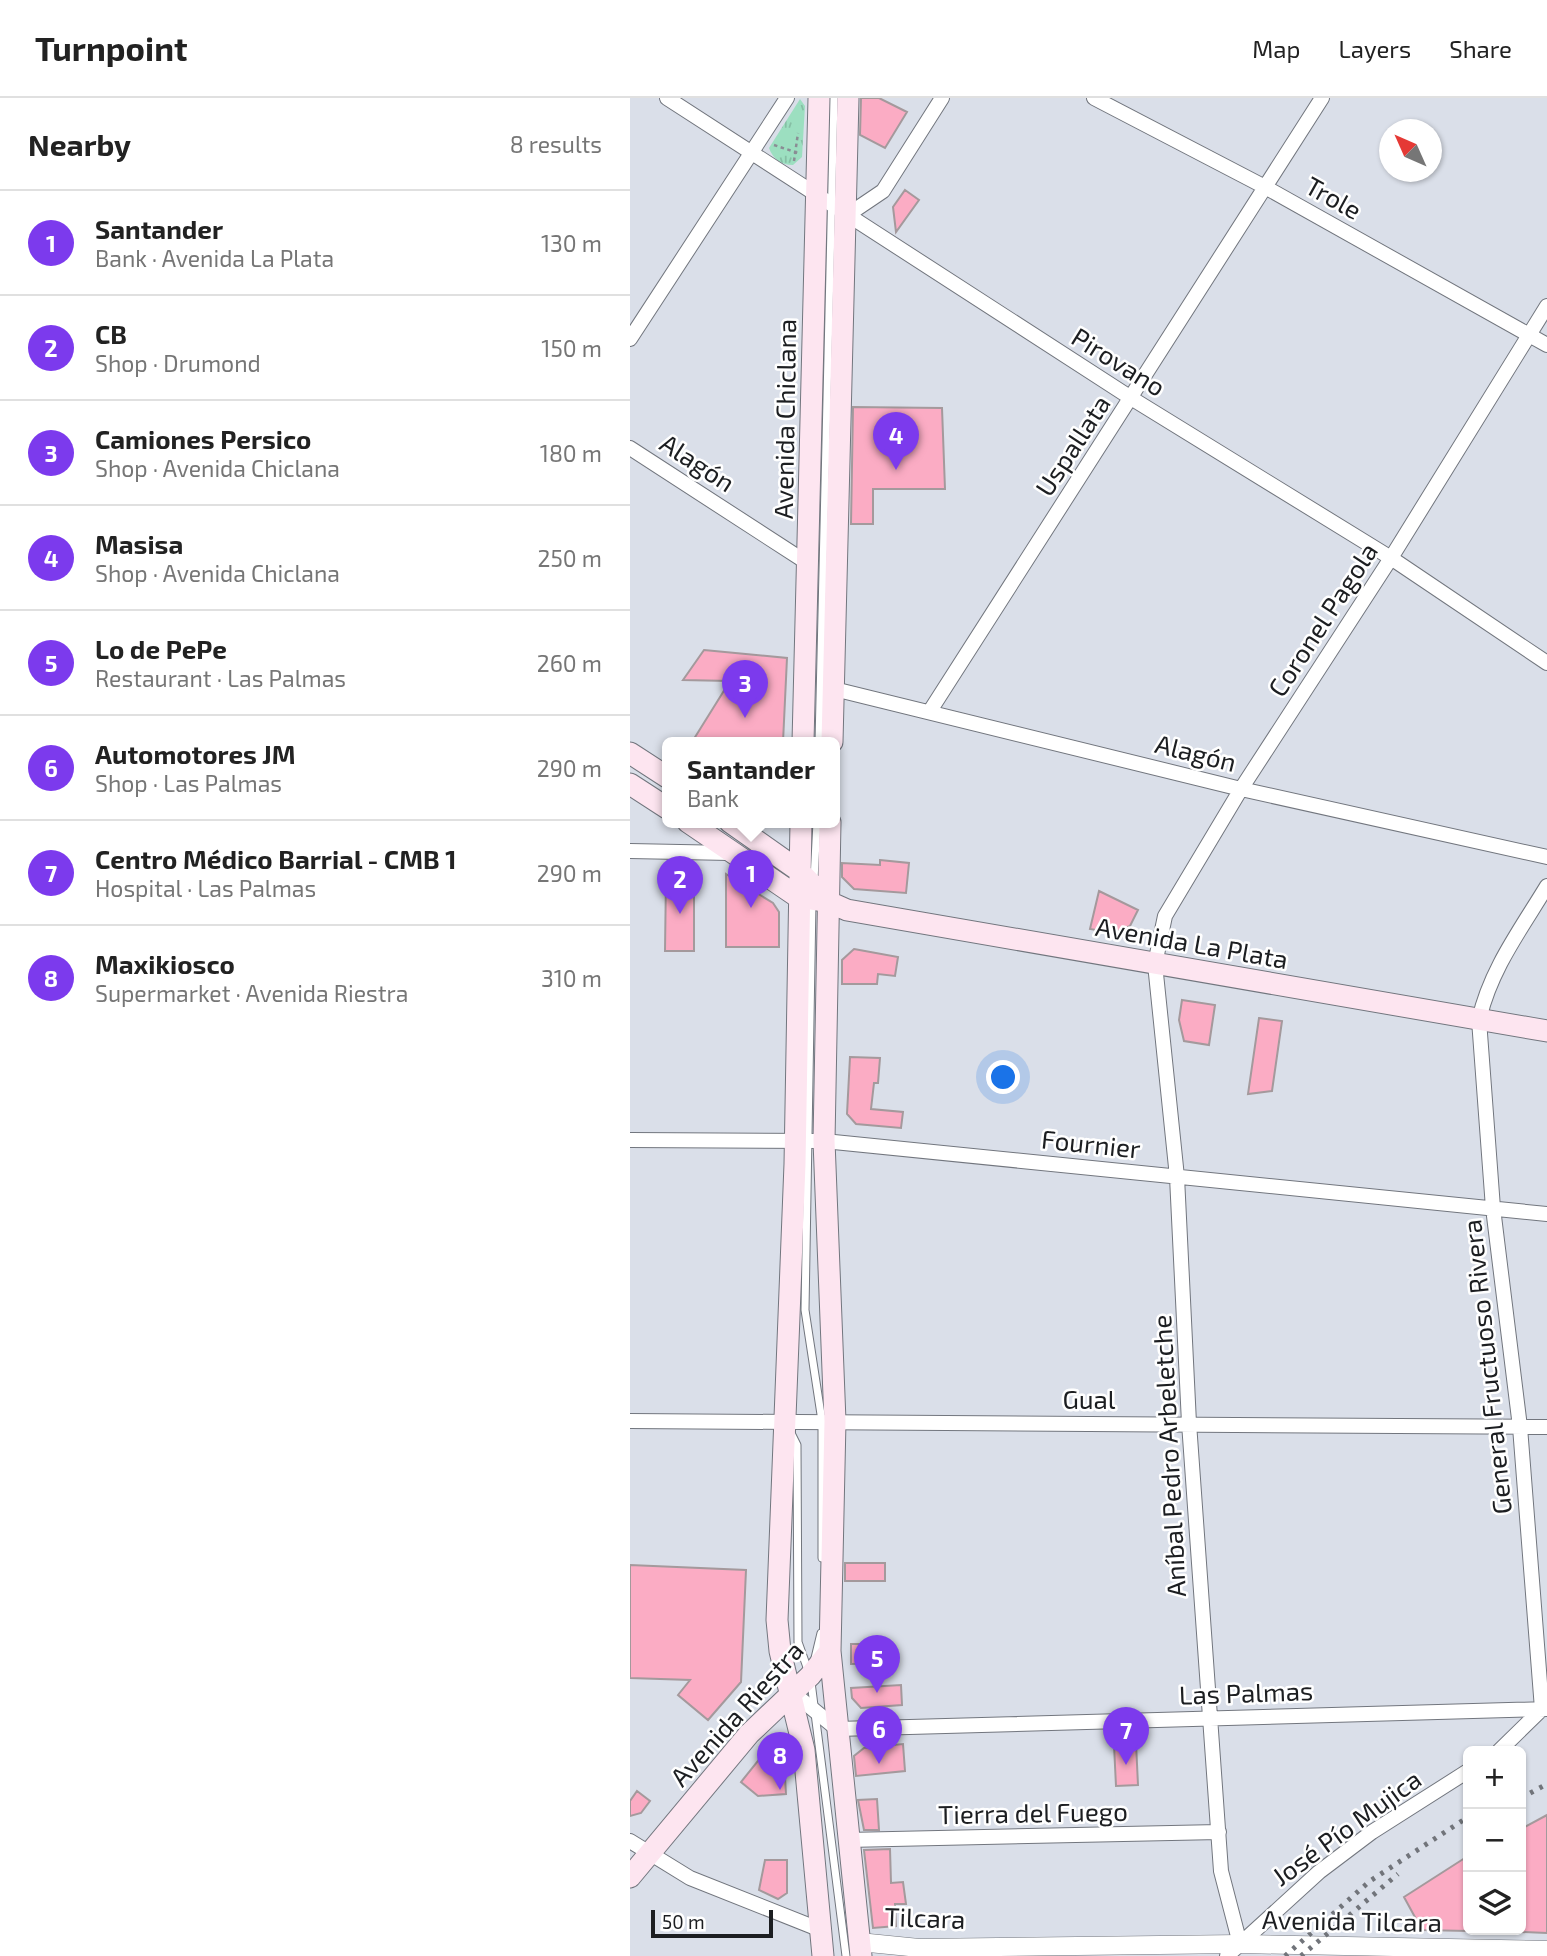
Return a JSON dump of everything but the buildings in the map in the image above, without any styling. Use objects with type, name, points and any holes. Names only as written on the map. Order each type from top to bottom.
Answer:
[{"type":"main road","name":"Avenida Chiclana","points":[[819,98],[818,158],[831,205],[832,737]]},
{"type":"main road","name":"Avenida Chiclana","points":[[803,737],[809,564],[831,205],[848,98]]},
{"type":"main road","points":[[630,753],[662,774]]},
{"type":"main road","points":[[630,784],[662,805]]},
{"type":"main road","name":"Avenida La Plata","points":[[697,828],[736,853],[847,910],[1547,1031]]},
{"type":"main road","name":"Avenida La Plata","points":[[737,828],[810,891]]},
{"type":"main road","points":[[802,828],[810,891],[809,1141],[828,1421],[830,1651],[848,1840],[845,1946]]},
{"type":"main road","points":[[828,828],[810,891],[809,1141],[784,1420],[777,1620],[780,1651],[792,1692],[845,1946]]},
{"type":"main road","name":"Avenida Riestra","points":[[630,1877],[749,1734],[810,1676],[830,1651]]},
{"type":"main road","points":[[823,1956],[845,1946]]},
{"type":"street","name":"Pirovano","points":[[667,98],[1131,398],[1391,558],[1547,663]]},
{"type":"street","points":[[630,339],[787,98]]},
{"type":"street","points":[[831,205],[883,191],[942,98]]},
{"type":"street","name":"Trole","points":[[1094,98],[1265,187],[1547,345]]},
{"type":"street","name":"Uspallata","points":[[930,711],[1322,98]]},
{"type":"street","name":"Coronel Pagola","points":[[1155,964],[1165,916],[1241,789],[1391,558],[1547,306]]},
{"type":"street","name":"Alagón","points":[[630,448],[809,564]]},
{"type":"street","name":"Alagón","points":[[834,689],[1241,789],[1547,856]]},
{"type":"street","points":[[630,851],[736,853]]},
{"type":"street","points":[[1479,1020],[1485,994],[1505,954],[1547,886]]},
{"type":"street","name":"Aníbal Pedro Arbeletche","points":[[1155,964],[1177,1177],[1189,1423],[1209,1717],[1223,1880],[1234,1950]]},
{"type":"street","name":"General Fructuoso Rivera","points":[[1479,1020],[1493,1208],[1520,1427],[1544,1709]]},
{"type":"street","name":"Fournier","points":[[630,1140],[809,1141],[1547,1214]]},
{"type":"street","name":"Gual","points":[[630,1421],[1547,1427]]},
{"type":"street","points":[[792,1692],[837,1728]]},
{"type":"street","points":[[1504,1746],[1544,1709]]},
{"type":"street","name":"Las Palmas","points":[[837,1728],[1544,1709]]},
{"type":"street","name":"José Pío Mujica","points":[[1234,1950],[1319,1871],[1371,1832],[1463,1774]]},
{"type":"street","name":"Tierra del Fuego","points":[[848,1840],[1219,1832]]},
{"type":"street","name":"Tilcara","points":[[630,1841],[650,1855],[723,1892],[845,1946],[1234,1950]]},
{"type":"street","name":"Avenida Tilcara","points":[[1234,1950],[1547,1950]]},
{"type":"lane","points":[[819,737],[834,98]]},
{"type":"lane","points":[[810,891],[816,828]]},
{"type":"lane","points":[[784,1420],[797,1445],[798,1642],[810,1676],[817,1714],[845,1946]]},
{"type":"lane","points":[[822,1567],[828,1421]]},
{"type":"lane","points":[[810,1676],[821,1634],[821,1594]]},
{"type":"path","points":[[792,178],[798,128]]},
{"type":"path","points":[[761,137],[797,153],[818,158]]},
{"type":"green space","points":[[800,99],[805,106],[802,157],[789,165],[778,161],[769,148]]},
{"type":"railway","points":[[1526,1795],[1547,1784]]},
{"type":"railway","points":[[1285,1956],[1370,1881],[1463,1820]]},
{"type":"railway","points":[[1301,1956],[1398,1874]]},
{"type":"place","name":"Masisa","points":[[896,470]]},
{"type":"place","name":"Camiones Persico","points":[[745,718]]},
{"type":"place","name":"Santander","points":[[751,908]]},
{"type":"place","name":"CB","points":[[680,914]]},
{"type":"place","name":"Lo de PePe","points":[[877,1693]]},
{"type":"place","name":"Automotores JM","points":[[879,1764]]},
{"type":"place","name":"Centro Médico Barrial - CMB 1","points":[[1126,1765]]},
{"type":"place","name":"Maxikiosco","points":[[780,1790]]}]
